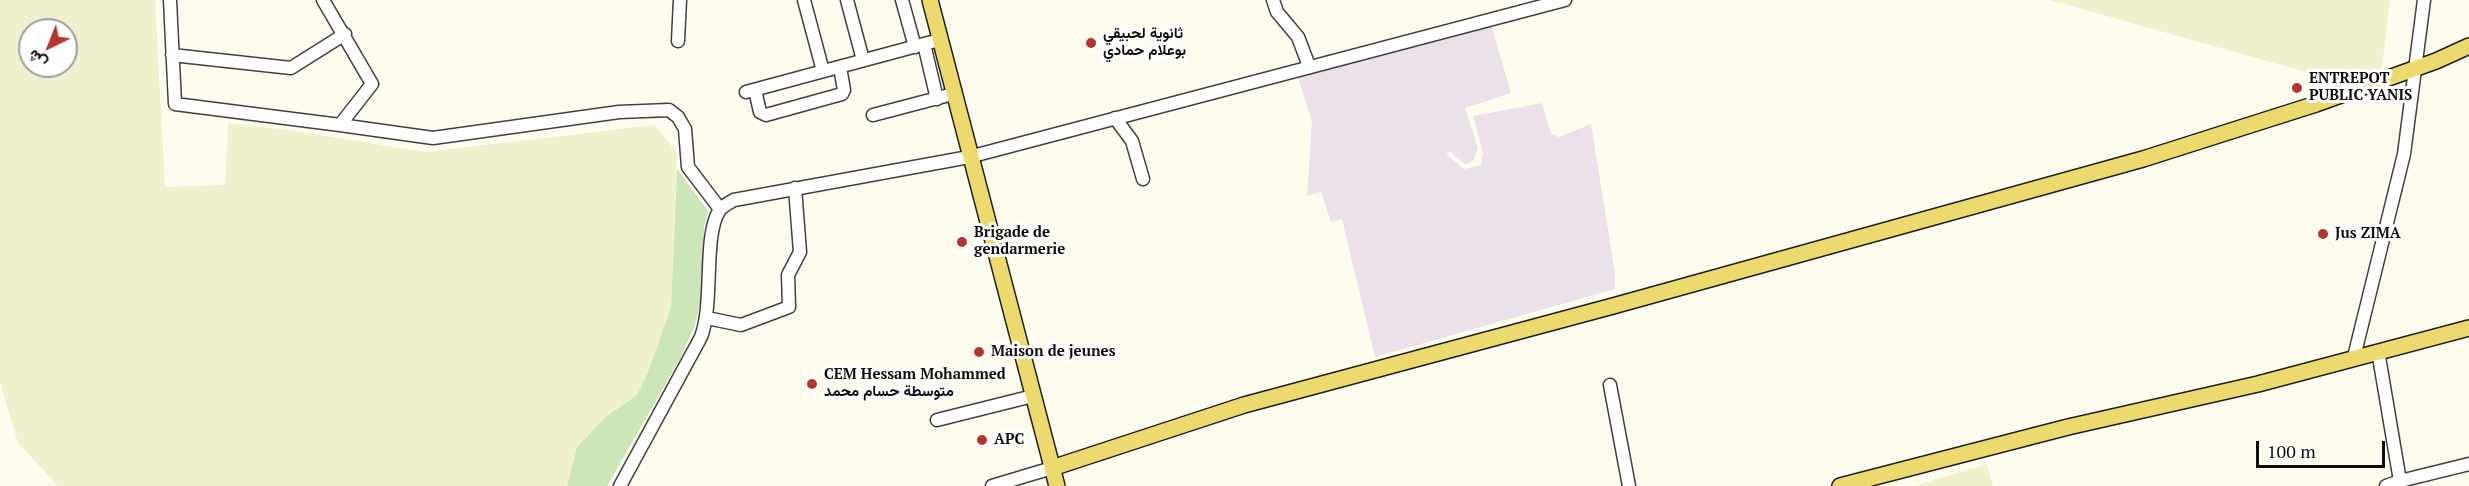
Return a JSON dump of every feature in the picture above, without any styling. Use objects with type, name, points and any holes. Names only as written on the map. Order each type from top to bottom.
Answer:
[{"type":"main road","points":[[930,0],[926,43],[953,94],[1057,486]]},
{"type":"main road","points":[[1052,468],[1244,405],[1656,295],[2143,159],[2316,104],[2469,46]]},
{"type":"main road","points":[[1840,486],[2068,427],[2258,384],[2469,328]]},
{"type":"street","points":[[170,0],[173,102],[176,105],[433,138],[619,112],[669,110],[678,117],[685,129],[688,167],[720,209]]},
{"type":"street","points":[[323,0],[345,34],[372,84],[340,125]]},
{"type":"street","points":[[678,41],[680,0]]},
{"type":"street","points":[[804,0],[823,71]]},
{"type":"street","points":[[847,0],[863,60]]},
{"type":"street","points":[[902,0],[926,43],[938,99]]},
{"type":"street","points":[[1273,0],[1277,12],[1298,37],[1309,66]]},
{"type":"street","points":[[620,486],[698,344],[707,318],[713,226],[720,209],[734,200],[969,157],[1546,2],[1565,0]]},
{"type":"street","points":[[2354,357],[2404,154],[2424,0]]},
{"type":"street","points":[[172,55],[291,68],[345,34]]},
{"type":"street","points":[[840,67],[849,93],[764,115],[750,91],[926,43]]},
{"type":"street","points":[[873,115],[953,94]]},
{"type":"street","points":[[1115,118],[1132,141],[1143,179]]},
{"type":"street","points":[[707,318],[741,324],[789,307],[788,275],[800,252],[795,188]]},
{"type":"street","points":[[2378,351],[2400,481]]},
{"type":"street","points":[[1610,385],[1629,486]]},
{"type":"street","points":[[937,420],[1034,396]]},
{"type":"street","points":[[2386,486],[2469,464]]},
{"type":"street","points":[[992,486],[1052,468]]},
{"type":"shaded area","points":[[1491,24],[1511,93],[1465,108],[1478,148],[1473,161],[1465,164],[1451,152],[1446,154],[1464,169],[1481,165],[1483,153],[1473,116],[1542,103],[1551,134],[1559,137],[1591,124],[1615,273],[1615,289],[1375,357],[1342,219],[1331,222],[1321,192],[1307,196],[1312,121],[1297,75]]},
{"type":"green space","points":[[0,0],[155,0],[165,187],[225,185],[228,123],[289,130],[425,152],[655,125],[677,153],[671,307],[648,372],[637,395],[607,416],[577,447],[567,486],[58,486],[18,443],[0,382]]},
{"type":"green space","points":[[2050,0],[2390,0],[2382,67],[2352,85]]},
{"type":"green space","points":[[677,169],[708,211],[704,227],[702,293],[695,325],[680,359],[607,486],[567,486],[577,447],[607,416],[637,395],[648,372],[671,307]]},
{"type":"green space","points":[[1987,464],[1993,486],[1913,486]]},
{"type":"place","name":"ثانوية لحبيقي بوعلام حمادي","points":[[1091,43]]},
{"type":"place","name":"ENTREPOT PUBLIC YANIS","points":[[2297,88]]},
{"type":"place","name":"Jus ZIMA","points":[[2323,234]]},
{"type":"place","name":"Brigade de gendarmerie","points":[[962,242]]},
{"type":"place","name":"Maison de jeunes","points":[[979,352]]},
{"type":"place","name":"CEM Hessam Mohammed متوسطة حسام محمد","points":[[812,384]]},
{"type":"place","name":"APC","points":[[982,440]]}]
